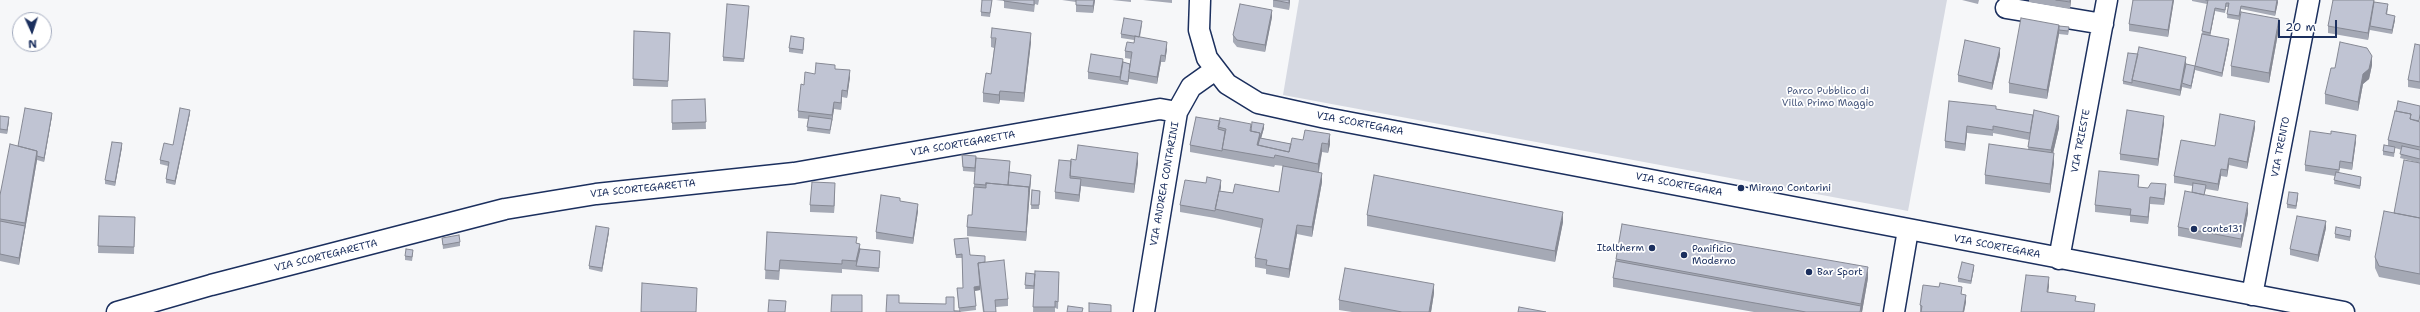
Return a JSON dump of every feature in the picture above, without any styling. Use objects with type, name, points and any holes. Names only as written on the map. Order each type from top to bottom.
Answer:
[{"type":"street","name":"VIA SCORTEGARA","points":[[1200,0],[1198,16],[1202,44],[1215,70],[1227,84],[1258,103],[1908,230],[2252,295],[2297,308],[2344,312]]},
{"type":"street","name":"VIA TRIESTE","points":[[2059,259],[2107,0]]},
{"type":"street","name":"VIA TRENTO","points":[[2252,295],[2309,0]]},
{"type":"street","points":[[2006,8],[2103,24]]},
{"type":"street","name":"VIA ANDREA CONTARINI","points":[[1144,312],[1178,112],[1191,87],[1215,70]]},
{"type":"street","name":"VIA SCORTEGARETTA","points":[[117,312],[211,285],[505,208],[596,194],[794,173],[1160,109],[1178,112]]},
{"type":"street","points":[[1894,312],[1908,230]]},
{"type":"green space","name":"Parco Pubblico di Villa Primo Maggio","points":[[1299,0],[1947,0],[1908,211],[1283,95]]},
{"type":"building","points":[[982,0],[992,0],[990,13],[981,12]]},
{"type":"building","points":[[1034,0],[1034,5],[1004,1]]},
{"type":"building","points":[[1076,0],[1094,0],[1093,6],[1076,5]]},
{"type":"building","points":[[1274,0],[1289,0],[1289,3]]},
{"type":"building","points":[[2056,0],[2070,0],[2070,2]]},
{"type":"building","points":[[2133,0],[2173,0],[2168,30],[2129,24]]},
{"type":"building","points":[[2208,0],[2277,0],[2275,12],[2241,6],[2239,16],[2227,14],[2229,3],[2226,3],[2225,10],[2215,8],[2210,33],[2202,31]]},
{"type":"building","points":[[2333,0],[2374,0],[2368,33],[2328,26]]},
{"type":"building","points":[[2374,2],[2388,4],[2386,14],[2395,16],[2392,30],[2370,26]]},
{"type":"building","points":[[727,4],[749,6],[744,59],[723,57]]},
{"type":"building","points":[[1240,4],[1272,10],[1265,45],[1237,40],[1233,35]]},
{"type":"building","points":[[2241,12],[2279,19],[2269,73],[2231,66]]},
{"type":"building","points":[[1124,18],[1142,21],[1139,37],[1121,34]]},
{"type":"building","points":[[2021,18],[2059,25],[2047,90],[2009,83]]},
{"type":"building","points":[[2059,26],[2069,27],[2068,31],[2059,30]]},
{"type":"building","points":[[992,28],[1031,33],[1024,93],[1000,91],[999,95],[983,93],[986,73],[991,74],[996,38],[991,38]]},
{"type":"building","points":[[634,31],[670,33],[668,81],[633,79]]},
{"type":"building","points":[[2202,34],[2229,39],[2222,73],[2195,66]]},
{"type":"building","points":[[791,36],[804,38],[803,50],[789,48]]},
{"type":"building","points":[[1135,36],[1167,42],[1165,56],[1161,55],[1157,77],[1129,72],[1132,52],[1125,51],[1127,42],[1134,43]]},
{"type":"building","points":[[1965,40],[2000,48],[1992,83],[1958,75]]},
{"type":"building","points":[[2340,42],[2367,48],[2372,56],[2369,69],[2363,74],[2358,102],[2325,94],[2331,68],[2335,68]]},
{"type":"building","points":[[2415,44],[2420,45],[2420,82],[2408,80]]},
{"type":"building","points":[[2139,47],[2186,57],[2180,90],[2132,80]]},
{"type":"building","points":[[2128,53],[2138,54],[2132,83],[2123,81]]},
{"type":"building","points":[[1091,54],[1123,59],[1120,77],[1088,72]]},
{"type":"building","points":[[1123,62],[1130,64],[1128,82],[1120,80]]},
{"type":"building","points":[[816,63],[835,65],[835,69],[850,70],[847,91],[842,90],[841,103],[834,102],[832,115],[798,111],[801,84],[804,85],[805,72],[815,74]]},
{"type":"building","points":[[2186,64],[2195,66],[2191,86],[2182,83]]},
{"type":"building","points":[[705,99],[706,122],[672,123],[672,100]]},
{"type":"building","points":[[1949,101],[1996,106],[1996,109],[2033,115],[2030,133],[1993,126],[1993,130],[1967,126],[1965,144],[1945,141]]},
{"type":"building","points":[[2398,101],[2420,106],[2419,121],[2410,119],[2411,114],[2396,111]]},
{"type":"building","points":[[25,108],[52,113],[44,158],[37,156],[37,151],[18,146]]},
{"type":"building","points":[[180,108],[190,110],[175,181],[166,179],[169,162],[160,160],[164,143],[173,145]]},
{"type":"building","points":[[2034,110],[2059,116],[2051,150],[2028,147]]},
{"type":"building","points":[[2127,110],[2164,116],[2158,159],[2120,154]]},
{"type":"building","points":[[2395,111],[2411,114],[2410,119],[2420,122],[2420,147],[2388,140]]},
{"type":"building","points":[[2220,114],[2255,121],[2247,162],[2229,158],[2227,170],[2221,169],[2218,184],[2174,176],[2181,140],[2215,146]]},
{"type":"building","points":[[0,116],[9,117],[7,130],[0,129]]},
{"type":"building","points":[[809,116],[832,119],[830,130],[807,127]]},
{"type":"building","points":[[1196,117],[1220,121],[1218,129],[1225,131],[1222,151],[1190,145]]},
{"type":"building","points":[[1220,118],[1251,124],[1250,131],[1260,133],[1257,145],[1289,152],[1292,138],[1303,140],[1305,130],[1330,134],[1328,144],[1322,143],[1318,164],[1275,155],[1274,158],[1222,149],[1226,129],[1218,127]]},
{"type":"building","points":[[1252,122],[1264,124],[1260,138],[1260,133],[1251,131]]},
{"type":"building","points":[[2310,131],[2331,134],[2331,131],[2356,135],[2352,163],[2340,161],[2339,170],[2305,165]]},
{"type":"building","points":[[1260,138],[1291,144],[1289,152],[1258,145]]},
{"type":"building","points":[[112,142],[122,143],[115,182],[105,180]]},
{"type":"building","points":[[10,144],[37,151],[25,223],[0,219],[0,195]]},
{"type":"building","points":[[1989,144],[2054,153],[2050,184],[1985,175]]},
{"type":"building","points":[[1078,145],[1138,153],[1134,184],[1070,176],[1071,159],[1076,160]]},
{"type":"building","points":[[2384,145],[2395,147],[2394,153],[2383,151]]},
{"type":"building","points":[[2402,146],[2420,150],[2420,159],[2400,154]]},
{"type":"building","points":[[962,155],[976,156],[975,168],[963,167]]},
{"type":"building","points":[[976,158],[1010,161],[1008,185],[986,183],[986,185],[974,184]]},
{"type":"building","points":[[1059,160],[1071,161],[1070,178],[1081,179],[1079,195],[1055,192]]},
{"type":"building","points":[[2404,160],[2420,163],[2420,218],[2394,213]]},
{"type":"building","points":[[1283,166],[1322,173],[1312,227],[1297,225],[1289,269],[1266,265],[1267,260],[1255,258],[1263,219],[1215,209],[1219,191],[1233,193],[1235,184],[1279,192]]},
{"type":"building","points":[[2099,171],[2139,175],[2138,187],[2148,188],[2151,183],[2166,184],[2164,199],[2150,197],[2148,217],[2130,215],[2131,209],[2095,205]]},
{"type":"building","points":[[1009,172],[1031,175],[1029,192],[1029,187],[1008,185]]},
{"type":"building","points":[[2336,172],[2361,177],[2360,186],[2334,180]]},
{"type":"building","points":[[1374,175],[1563,212],[1555,251],[1367,215]]},
{"type":"building","points":[[1207,177],[1221,180],[1215,211],[1180,205],[1185,180],[1206,183]]},
{"type":"building","points":[[812,182],[835,183],[834,206],[810,205]]},
{"type":"building","points":[[986,183],[1029,187],[1026,232],[967,227],[968,215],[972,215],[974,187],[986,188]]},
{"type":"building","points":[[2193,183],[2206,185],[2204,195],[2192,192]]},
{"type":"building","points":[[1032,190],[1040,191],[1039,205],[1031,205]]},
{"type":"building","points":[[2185,191],[2248,203],[2241,239],[2178,227]]},
{"type":"building","points":[[2289,192],[2298,193],[2296,206],[2287,204]]},
{"type":"building","points":[[881,195],[900,198],[900,201],[918,204],[913,238],[876,232]]},
{"type":"building","points":[[2384,211],[2420,218],[2420,274],[2379,266],[2375,257]]},
{"type":"building","points":[[99,216],[135,217],[134,247],[98,246]]},
{"type":"building","points":[[2297,216],[2326,221],[2318,255],[2290,249]]},
{"type":"building","points":[[0,221],[25,226],[19,258],[0,254]]},
{"type":"building","points":[[1622,224],[1868,267],[1861,304],[1616,259]]},
{"type":"building","points":[[596,226],[609,228],[602,268],[589,266]]},
{"type":"building","points":[[2336,227],[2351,230],[2350,237],[2335,234]]},
{"type":"building","points":[[767,232],[857,237],[856,243],[860,244],[856,261],[842,260],[842,264],[780,260],[779,271],[765,270]]},
{"type":"building","points":[[459,235],[460,242],[443,245],[442,238]]},
{"type":"building","points":[[968,238],[970,255],[985,256],[985,262],[978,263],[980,286],[974,287],[976,306],[959,308],[957,288],[963,288],[962,254],[956,255],[954,239]]},
{"type":"building","points":[[406,249],[413,250],[412,257],[405,256]]},
{"type":"building","points":[[860,249],[880,251],[879,268],[856,266]]},
{"type":"building","points":[[1004,260],[1008,299],[995,300],[996,312],[984,312],[978,263]]},
{"type":"building","points":[[1616,261],[1861,306],[1860,312],[1806,312],[1613,278]]},
{"type":"building","points":[[1962,262],[1974,265],[1971,281],[1958,278]]},
{"type":"building","points":[[1345,268],[1434,284],[1429,312],[1402,312],[1339,300]]},
{"type":"building","points":[[1035,271],[1059,272],[1058,302],[1055,301],[1055,307],[1033,307]]},
{"type":"building","points":[[1026,273],[1035,274],[1034,286],[1025,285]]},
{"type":"building","points":[[2026,275],[2049,277],[2047,292],[2076,296],[2075,301],[2095,304],[2094,312],[2021,312]]},
{"type":"building","points":[[642,283],[697,288],[696,312],[641,312]]},
{"type":"building","points":[[1940,283],[1962,287],[1961,294],[1966,295],[1963,312],[1921,312],[1922,306],[1920,305],[1923,285],[1939,287]]},
{"type":"building","points":[[832,295],[862,295],[862,312],[831,312]]},
{"type":"building","points":[[887,295],[899,295],[899,303],[946,304],[946,297],[954,297],[954,311],[960,312],[886,312]]},
{"type":"building","points":[[769,300],[786,301],[785,312],[768,312]]},
{"type":"building","points":[[1089,303],[1111,305],[1111,312],[1089,312]]},
{"type":"building","points":[[1068,306],[1083,308],[1082,312],[1067,312]]},
{"type":"building","points":[[1519,307],[1546,312],[1518,312]]},
{"type":"place","name":"Mirano Contarini","points":[[1741,188]]},
{"type":"place","name":"conte131","points":[[2194,229]]},
{"type":"place","name":"Italtherm","points":[[1652,248]]},
{"type":"place","name":"Panificio Moderno","points":[[1684,255]]},
{"type":"place","name":"Bar Sport","points":[[1809,272]]}]
